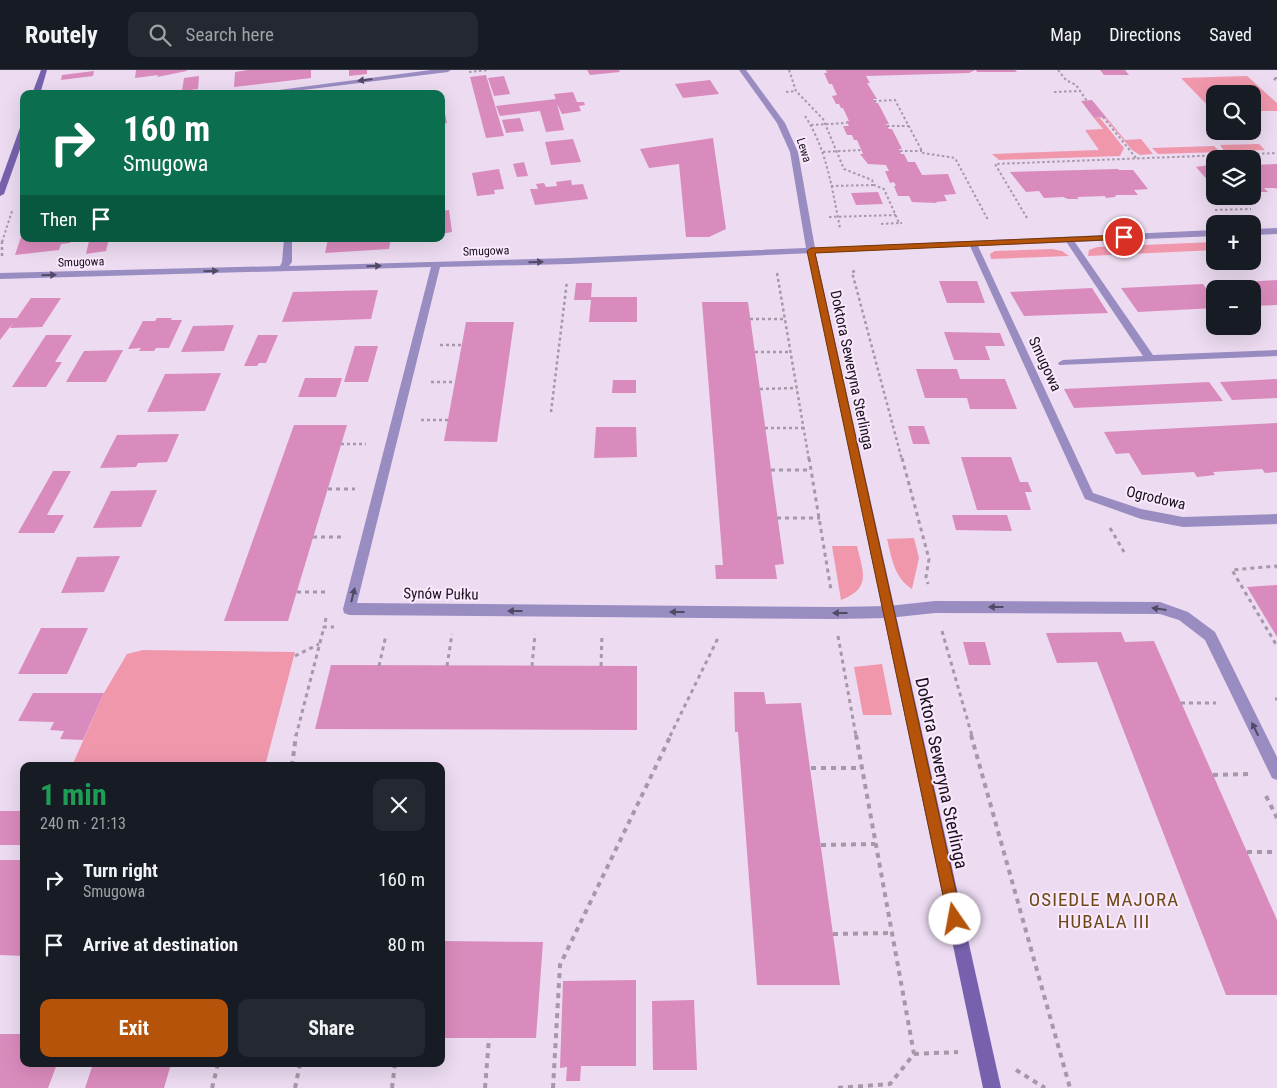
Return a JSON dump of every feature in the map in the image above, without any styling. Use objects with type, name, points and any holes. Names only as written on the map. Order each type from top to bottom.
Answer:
[{"type":"street","points":[[37,90],[44,70]]},
{"type":"street","points":[[299,90],[448,70]]},
{"type":"street","name":"Lewa","points":[[742,70],[773,111],[789,139],[798,166],[811,251]]},
{"type":"street","points":[[0,194],[20,138]]},
{"type":"street","points":[[1261,232],[1277,231]]},
{"type":"street","name":"Smugowa","points":[[0,276],[569,261],[1206,233]]},
{"type":"street","points":[[1069,240],[1150,359]]},
{"type":"street","points":[[282,269],[287,262],[288,242]]},
{"type":"street","name":"Smugowa","points":[[973,244],[1089,496]]},
{"type":"street","name":"Doktora Seweryna Sterlinga","points":[[811,251],[992,1088]]},
{"type":"street","name":"Synów Pułku","points":[[436,265],[349,609],[888,612]]},
{"type":"street","points":[[1063,363],[1277,352]]},
{"type":"street","name":"Ogrodowa","points":[[1089,496],[1141,514],[1183,522],[1277,519]]},
{"type":"street","points":[[888,612],[935,607],[1160,608],[1183,616],[1210,636],[1277,773]]},
{"type":"path","points":[[789,70],[796,90],[823,119],[844,169],[872,180],[874,185]]},
{"type":"path","points":[[1058,70],[1066,80],[1076,85],[1087,101]]},
{"type":"path","points":[[786,92],[796,90]]},
{"type":"path","points":[[1054,92],[1080,91]]},
{"type":"path","points":[[874,101],[895,100],[922,151]]},
{"type":"path","points":[[1103,118],[1136,159]]},
{"type":"path","points":[[811,125],[847,123]]},
{"type":"path","points":[[887,126],[908,126]]},
{"type":"path","points":[[823,152],[862,150]]},
{"type":"path","points":[[900,152],[922,151],[923,153],[955,158],[988,220],[978,220]]},
{"type":"path","points":[[1020,218],[1027,218],[995,164],[1277,154]]},
{"type":"path","points":[[831,186],[874,185],[884,189],[899,223],[909,222]]},
{"type":"path","points":[[4,260],[0,253],[0,244],[12,209]]},
{"type":"path","points":[[1207,211],[1257,209]]},
{"type":"path","points":[[805,218],[896,215]]},
{"type":"path","points":[[551,412],[569,261]]},
{"type":"path","points":[[776,269],[832,595]]},
{"type":"path","points":[[861,271],[852,272],[930,559],[926,577],[1070,1088]]},
{"type":"path","points":[[750,319],[785,319]]},
{"type":"path","points":[[438,345],[462,345]]},
{"type":"path","points":[[755,352],[791,352]]},
{"type":"path","points":[[430,382],[455,382]]},
{"type":"path","points":[[760,389],[797,388]]},
{"type":"path","points":[[412,420],[448,420]]},
{"type":"path","points":[[765,428],[804,428]]},
{"type":"path","points":[[341,444],[374,444]]},
{"type":"path","points":[[771,470],[811,470]]},
{"type":"path","points":[[328,489],[362,489]]},
{"type":"path","points":[[777,518],[820,518]]},
{"type":"path","points":[[313,537],[349,537]]},
{"type":"path","points":[[1277,568],[1276,566],[1232,570],[1277,646]]},
{"type":"path","points":[[297,592],[334,592]]},
{"type":"path","points":[[447,666],[454,626]]},
{"type":"path","points":[[292,762],[292,748],[324,627]]},
{"type":"path","points":[[380,666],[388,627]]},
{"type":"path","points":[[532,666],[536,628]]},
{"type":"path","points":[[602,666],[603,628]]},
{"type":"path","points":[[553,1088],[560,965],[723,629]]},
{"type":"path","points":[[837,630],[914,1054],[890,1086],[838,1088]]},
{"type":"path","points":[[295,656],[319,644]]},
{"type":"path","points":[[1181,703],[1222,703]]},
{"type":"path","points":[[811,768],[862,768]]},
{"type":"path","points":[[1213,774],[1256,774]]},
{"type":"path","points":[[1265,792],[1277,818]]},
{"type":"path","points":[[821,845],[875,844]]},
{"type":"path","points":[[1247,852],[1277,852]]},
{"type":"path","points":[[833,934],[891,933]]},
{"type":"path","points":[[485,1088],[489,1038]]},
{"type":"path","points":[[212,1088],[217,1067]]},
{"type":"path","points":[[295,1088],[299,1067]]},
{"type":"path","points":[[392,1088],[394,1067]]},
{"type":"shaded area","points":[[1247,76],[1257,85],[1206,85],[1206,104],[1181,78]]},
{"type":"shaded area","points":[[1261,89],[1277,103],[1277,111],[1261,111]]},
{"type":"shaded area","points":[[1104,117],[1125,140],[1141,139],[1153,154],[1140,155],[1132,150]]},
{"type":"shaded area","points":[[1094,118],[1100,118],[1124,148],[1120,156],[999,160],[992,154],[1099,150],[1085,130],[1103,129]]},
{"type":"shaded area","points":[[1259,144],[1265,150],[1224,150],[1220,145]]},
{"type":"shaded area","points":[[1214,146],[1218,150],[1206,150],[1206,152],[1158,154],[1152,148]]},
{"type":"shaded area","points":[[1206,242],[1206,250],[1088,256],[1089,250],[1097,247]]},
{"type":"shaded area","points":[[1052,249],[1062,251],[1069,256],[991,259],[990,254],[995,251]]},
{"type":"shaded area","points":[[914,538],[919,558],[912,589],[897,573],[887,539]]},
{"type":"shaded area","points":[[832,546],[857,546],[863,571],[863,578],[857,590],[841,600]]},
{"type":"shaded area","points":[[143,650],[295,652],[266,762],[74,762],[104,693],[127,654]]},
{"type":"shaded area","points":[[882,664],[892,715],[863,715],[854,667]]},
{"type":"building","points":[[136,70],[187,71],[157,77],[158,75],[135,78]]},
{"type":"building","points":[[248,70],[311,70],[311,78],[234,87],[235,72]]},
{"type":"building","points":[[349,70],[367,70],[367,74],[349,76]]},
{"type":"building","points":[[587,70],[619,70],[620,72],[590,75]]},
{"type":"building","points":[[826,70],[975,70],[969,73],[866,76],[870,83],[867,83],[877,99],[873,99],[878,103],[889,124],[886,124],[889,129],[892,129],[902,149],[899,149],[901,154],[904,154],[908,162],[915,162],[922,175],[948,174],[956,194],[944,195],[947,201],[937,203],[912,202],[909,196],[898,196],[894,182],[890,183],[885,171],[889,171],[886,165],[868,164],[860,154],[863,154],[857,140],[854,140],[852,135],[847,135],[843,126],[849,126],[846,121],[849,121],[843,108],[836,104],[832,96],[837,95],[824,73],[827,73]]},
{"type":"building","points":[[976,70],[1015,70],[1017,72],[977,72]]},
{"type":"building","points":[[1100,70],[1125,70],[1129,75],[1104,75]]},
{"type":"building","points":[[94,71],[93,76],[61,80],[62,75]]},
{"type":"building","points":[[486,75],[504,136],[486,138],[470,77]]},
{"type":"building","points":[[199,76],[198,89],[182,90],[184,78]]},
{"type":"building","points":[[504,76],[510,94],[494,96],[488,78]]},
{"type":"building","points":[[710,80],[719,94],[683,98],[675,84]]},
{"type":"building","points":[[573,92],[577,102],[584,102],[585,105],[579,106],[581,111],[562,114],[557,104],[564,130],[546,132],[540,111],[500,116],[496,106],[556,99],[554,94]]},
{"type":"building","points":[[1092,100],[1106,117],[1094,118],[1081,101]]},
{"type":"building","points":[[520,118],[524,131],[506,133],[502,120]]},
{"type":"building","points":[[713,138],[726,229],[709,237],[686,237],[679,164],[649,168],[640,149]]},
{"type":"building","points":[[573,139],[581,162],[551,165],[545,142]]},
{"type":"building","points":[[524,162],[528,176],[517,177],[513,164]]},
{"type":"building","points":[[1277,164],[1277,189],[1264,188],[1268,192],[1261,192],[1261,165]]},
{"type":"building","points":[[1206,165],[1206,178],[1196,167]]},
{"type":"building","points":[[499,169],[504,189],[494,190],[495,194],[477,196],[472,173]]},
{"type":"building","points":[[1133,170],[1148,189],[1134,190],[1138,195],[1116,195],[1115,197],[1106,198],[1105,196],[1077,197],[1079,199],[1063,197],[1044,198],[1039,191],[1026,192],[1010,172]]},
{"type":"building","points":[[571,180],[572,185],[583,184],[588,199],[535,205],[530,189],[538,189],[536,184],[544,183],[546,187],[557,186],[556,182]]},
{"type":"building","points":[[878,192],[883,204],[856,205],[851,193]]},
{"type":"building","points":[[445,210],[449,210],[452,232],[445,233]]},
{"type":"building","points":[[20,240],[20,242],[70,242],[61,244],[59,250],[15,255]]},
{"type":"building","points":[[89,242],[108,242],[106,251],[86,254]]},
{"type":"building","points":[[327,242],[390,242],[389,249],[325,253]]},
{"type":"building","points":[[1277,280],[1277,305],[1261,306],[1261,281]]},
{"type":"building","points":[[939,281],[977,281],[985,303],[947,303]]},
{"type":"building","points":[[576,283],[592,283],[591,297],[637,297],[637,322],[589,322],[591,300],[574,300]]},
{"type":"building","points":[[1203,284],[1206,288],[1206,308],[1138,312],[1121,288]]},
{"type":"building","points":[[1092,288],[1108,313],[1024,316],[1010,292]]},
{"type":"building","points":[[378,290],[371,319],[282,322],[293,292]]},
{"type":"building","points":[[31,298],[61,298],[42,327],[10,328],[13,323],[0,340],[0,318],[17,318]]},
{"type":"building","points":[[702,302],[748,302],[784,564],[775,565],[777,579],[716,579],[715,565],[723,565]]},
{"type":"building","points":[[157,318],[182,320],[169,348],[156,348],[154,351],[139,351],[141,348],[128,349],[143,321],[155,321]]},
{"type":"building","points":[[466,322],[514,322],[497,442],[444,441]]},
{"type":"building","points":[[234,325],[224,351],[181,352],[193,326]]},
{"type":"building","points":[[944,332],[1000,333],[1005,346],[985,346],[990,360],[954,360]]},
{"type":"building","points":[[46,335],[72,335],[55,362],[62,362],[46,387],[12,387]]},
{"type":"building","points":[[258,335],[278,335],[266,363],[259,363],[257,366],[244,366]]},
{"type":"building","points":[[355,346],[378,346],[368,382],[344,382]]},
{"type":"building","points":[[123,350],[106,382],[66,382],[84,351]]},
{"type":"building","points":[[916,369],[957,369],[960,379],[1005,379],[1017,409],[970,409],[967,398],[925,398]]},
{"type":"building","points":[[221,373],[205,411],[147,412],[165,374]]},
{"type":"building","points":[[305,378],[342,378],[336,397],[298,397]]},
{"type":"building","points":[[1277,379],[1277,398],[1232,400],[1220,382]]},
{"type":"building","points":[[613,380],[636,380],[636,393],[612,393]]},
{"type":"building","points":[[1209,382],[1223,401],[1074,408],[1064,389]]},
{"type":"building","points":[[1277,423],[1277,472],[1265,473],[1262,469],[1213,472],[1215,475],[1197,477],[1194,472],[1142,475],[1129,453],[1116,454],[1104,432]]},
{"type":"building","points":[[294,425],[347,425],[288,621],[224,621]]},
{"type":"building","points":[[908,426],[924,426],[930,444],[913,444]]},
{"type":"building","points":[[596,427],[636,427],[637,457],[594,458]]},
{"type":"building","points":[[179,434],[167,462],[138,463],[136,467],[100,468],[117,435]]},
{"type":"building","points":[[961,457],[1011,457],[1020,482],[1028,482],[1032,492],[1025,492],[1031,510],[977,510]]},
{"type":"building","points":[[53,471],[71,471],[47,515],[64,515],[54,533],[18,533]]},
{"type":"building","points":[[157,490],[141,527],[93,528],[111,491]]},
{"type":"building","points":[[952,515],[1007,515],[1012,531],[956,530]]},
{"type":"building","points":[[120,556],[104,592],[61,593],[77,557]]},
{"type":"building","points":[[1277,585],[1277,637],[1247,587]]},
{"type":"building","points":[[41,628],[88,628],[67,674],[18,674]]},
{"type":"building","points":[[1121,632],[1125,642],[1154,641],[1277,920],[1277,995],[1226,995],[1097,662],[1057,663],[1046,633]]},
{"type":"building","points":[[963,642],[985,642],[991,665],[969,665]]},
{"type":"building","points":[[331,665],[637,666],[637,730],[315,729]]},
{"type":"building","points":[[734,692],[764,692],[766,704],[801,703],[840,985],[757,985],[738,732],[735,732]]},
{"type":"building","points":[[33,693],[104,693],[83,740],[60,739],[64,731],[50,730],[54,722],[18,721]]},
{"type":"building","points":[[0,811],[20,811],[20,845],[0,845]]},
{"type":"building","points":[[0,860],[20,860],[20,956],[0,955]]},
{"type":"building","points":[[445,941],[543,942],[536,1038],[445,1038]]},
{"type":"building","points":[[636,980],[636,1066],[581,1066],[580,1081],[566,1081],[567,1067],[560,1068],[563,981]]},
{"type":"building","points":[[694,1000],[697,1070],[653,1070],[652,1001]]},
{"type":"building","points":[[0,1034],[20,1034],[20,1067],[56,1067],[48,1088],[0,1088]]},
{"type":"building","points":[[92,1067],[170,1067],[164,1088],[85,1088]]},
{"type":"district","name":"OSIEDLE MAJORA HUBALA III","points":[[1104,910]]},
{"type":"route","points":[[955,919],[814,273],[811,251],[1124,237]]}]
